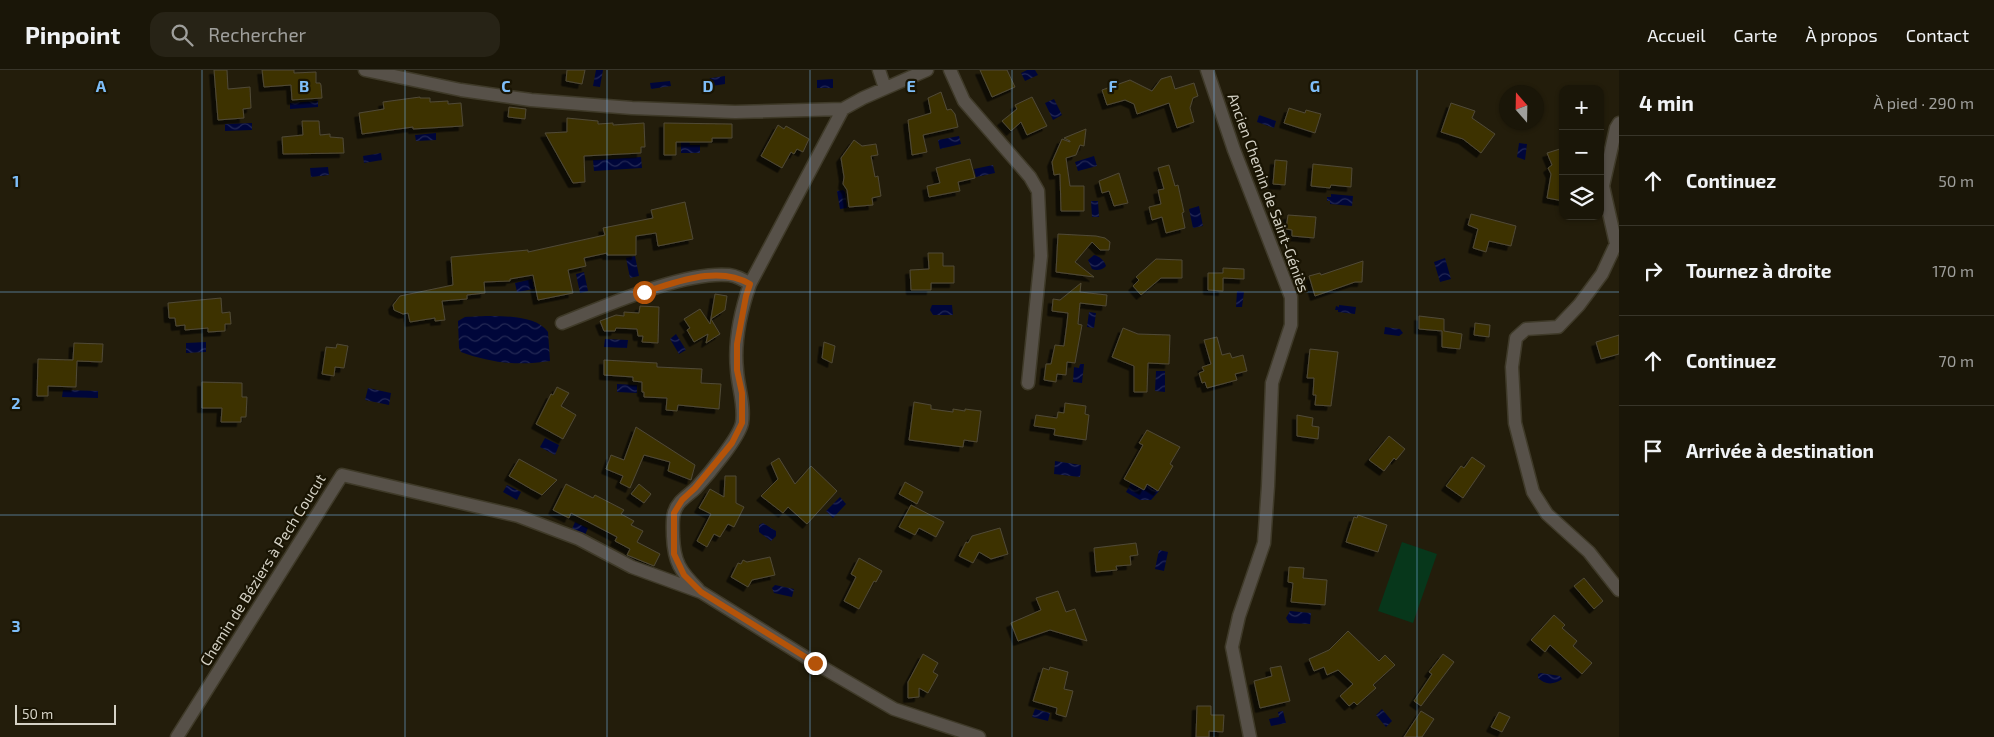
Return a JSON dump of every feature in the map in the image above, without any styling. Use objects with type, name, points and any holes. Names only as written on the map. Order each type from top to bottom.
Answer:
[{"type":"street","points":[[365,70],[461,90],[530,100],[632,108],[735,112],[843,110],[863,98],[928,70]]},
{"type":"street","points":[[879,70],[886,88]]},
{"type":"street","points":[[950,70],[964,101],[1030,177],[1038,191],[1041,256],[1028,383]]},
{"type":"street","name":"Ancien Chemin de Saint-Géniès","points":[[1208,70],[1234,150],[1291,297],[1291,326],[1272,382],[1264,543],[1232,647],[1250,737]]},
{"type":"street","points":[[701,592],[684,575],[674,554],[674,513],[682,500],[695,488],[732,443],[742,423],[742,393],[737,370],[737,344],[746,296],[750,284],[843,110]]},
{"type":"street","points":[[1619,123],[1616,128],[1603,186],[1616,244],[1602,274],[1580,305],[1558,327],[1526,329],[1516,338],[1512,367],[1515,423],[1533,492],[1547,514],[1589,552],[1619,590]]},
{"type":"street","points":[[562,323],[644,292],[708,275],[730,275],[750,284]]},
{"type":"street","name":"Chemin de Béziers à Pech Coucut","points":[[177,737],[342,475],[518,516],[579,538],[632,567],[701,592],[815,663],[894,709],[979,737]]},
{"type":"green space","points":[[1402,542],[1437,554],[1413,623],[1378,611]]},
{"type":"water","points":[[596,70],[603,70],[600,87],[593,86]]},
{"type":"water","points":[[1027,70],[1035,70],[1038,75],[1025,81],[1021,73]]},
{"type":"water","points":[[725,76],[725,84],[712,86],[707,83],[707,80],[711,78]]},
{"type":"water","points":[[833,79],[833,88],[817,88],[817,80]]},
{"type":"water","points":[[670,81],[671,86],[651,89],[650,83]]},
{"type":"water","points":[[1054,99],[1062,115],[1053,120],[1045,103]]},
{"type":"water","points":[[318,101],[318,107],[290,109],[290,103]]},
{"type":"water","points":[[1259,115],[1276,121],[1274,128],[1257,122]]},
{"type":"water","points":[[252,123],[252,130],[225,131],[225,124]]},
{"type":"water","points":[[436,133],[436,140],[416,141],[415,135]]},
{"type":"water","points":[[959,136],[961,144],[940,149],[938,140]]},
{"type":"water","points":[[681,141],[689,141],[690,145],[700,145],[700,153],[681,153]]},
{"type":"water","points":[[1519,143],[1527,144],[1525,160],[1517,157]]},
{"type":"water","points":[[381,153],[382,160],[364,163],[363,156]]},
{"type":"water","points":[[1094,156],[1097,166],[1078,171],[1075,162]]},
{"type":"water","points":[[641,157],[642,168],[594,171],[593,160]]},
{"type":"water","points":[[993,165],[995,173],[976,177],[974,169]]},
{"type":"water","points":[[328,167],[329,175],[311,177],[310,168]]},
{"type":"water","points":[[843,190],[845,192],[847,208],[840,209],[837,191]]},
{"type":"water","points":[[1331,194],[1353,196],[1352,206],[1330,204],[1330,201],[1327,201],[1327,197],[1331,197]]},
{"type":"water","points":[[1091,201],[1098,201],[1099,217],[1092,217]]},
{"type":"water","points":[[1199,206],[1203,226],[1193,228],[1189,209]]},
{"type":"water","points":[[1094,255],[1103,261],[1105,267],[1099,270],[1092,269],[1088,260]]},
{"type":"water","points":[[635,256],[639,276],[630,278],[626,258]]},
{"type":"water","points":[[1445,258],[1451,279],[1440,282],[1434,262]]},
{"type":"water","points":[[584,272],[588,291],[580,293],[576,274]]},
{"type":"water","points":[[532,279],[534,289],[517,292],[515,283]]},
{"type":"water","points":[[1237,291],[1244,292],[1242,307],[1236,307]]},
{"type":"water","points":[[932,305],[952,305],[953,315],[933,315],[930,310]]},
{"type":"water","points":[[1339,305],[1356,307],[1355,314],[1338,312],[1338,310],[1335,310],[1336,306],[1339,307]]},
{"type":"water","points":[[1089,312],[1096,313],[1094,328],[1087,327]]},
{"type":"water","points":[[465,317],[510,317],[533,321],[548,332],[550,361],[505,362],[483,359],[461,352],[459,348],[458,321]]},
{"type":"water","points":[[1385,327],[1400,329],[1403,333],[1399,336],[1384,334]]},
{"type":"water","points":[[676,334],[686,350],[679,354],[670,339]]},
{"type":"water","points":[[605,339],[628,340],[627,348],[604,347]]},
{"type":"water","points":[[206,342],[206,352],[186,353],[186,343]]},
{"type":"water","points":[[1080,364],[1084,364],[1082,383],[1073,382],[1074,367],[1079,368]]},
{"type":"water","points":[[1156,371],[1165,371],[1165,392],[1155,391]]},
{"type":"water","points":[[617,384],[637,385],[637,393],[617,392]]},
{"type":"water","points":[[368,388],[391,393],[389,405],[365,400]]},
{"type":"water","points":[[63,390],[98,391],[98,398],[62,397]]},
{"type":"water","points":[[545,438],[559,445],[555,455],[540,447]]},
{"type":"water","points":[[1055,461],[1081,465],[1080,477],[1054,474]]},
{"type":"water","points":[[1131,483],[1143,490],[1147,485],[1159,491],[1151,500],[1140,500],[1126,492]]},
{"type":"water","points":[[507,485],[521,492],[517,500],[503,492]]},
{"type":"water","points":[[840,497],[846,504],[833,518],[826,511]]},
{"type":"water","points":[[575,522],[588,528],[585,535],[572,529]]},
{"type":"water","points":[[763,523],[776,531],[776,536],[771,541],[759,532],[759,525]]},
{"type":"water","points":[[1159,550],[1168,552],[1164,571],[1155,569]]},
{"type":"water","points":[[775,585],[794,589],[792,597],[774,593],[772,588]]},
{"type":"water","points":[[1290,611],[1311,613],[1310,624],[1289,623],[1286,618]]},
{"type":"water","points":[[1538,674],[1560,676],[1562,679],[1553,683],[1547,683],[1538,678]]},
{"type":"water","points":[[1035,709],[1050,713],[1048,721],[1032,717]]},
{"type":"water","points":[[1382,709],[1392,721],[1386,727],[1376,715]]},
{"type":"water","points":[[1283,711],[1286,723],[1271,726],[1269,719],[1279,717],[1278,712]]},
{"type":"building","points":[[214,70],[227,70],[228,89],[250,87],[251,108],[243,109],[244,118],[218,120]]},
{"type":"building","points":[[262,70],[294,70],[294,73],[316,72],[316,83],[321,85],[322,98],[292,100],[291,85],[264,87]]},
{"type":"building","points":[[567,70],[585,70],[582,84],[566,81]]},
{"type":"building","points":[[980,70],[1007,70],[1015,87],[992,97]]},
{"type":"building","points":[[1171,76],[1175,89],[1194,83],[1198,96],[1193,98],[1190,108],[1194,122],[1177,128],[1169,103],[1137,114],[1134,104],[1125,100],[1107,105],[1102,90],[1130,80],[1152,91],[1161,79]]},
{"type":"building","points":[[941,92],[947,110],[951,109],[955,114],[958,127],[923,135],[927,152],[912,155],[908,120],[931,113],[928,98]]},
{"type":"building","points":[[420,97],[430,98],[430,102],[448,101],[448,104],[461,103],[463,126],[413,129],[413,127],[362,134],[359,113],[384,109],[383,102]]},
{"type":"building","points":[[1032,97],[1047,126],[1027,135],[1021,122],[1011,131],[1002,121],[1017,109],[1015,105]]},
{"type":"building","points":[[1451,103],[1475,111],[1472,118],[1495,134],[1481,153],[1463,139],[1441,132]]},
{"type":"building","points":[[509,107],[526,109],[525,119],[508,117]]},
{"type":"building","points":[[1289,108],[1305,113],[1306,110],[1321,114],[1315,133],[1284,123]]},
{"type":"building","points":[[567,118],[598,121],[598,124],[613,123],[613,125],[644,123],[645,147],[641,147],[641,153],[584,156],[585,182],[573,183],[545,133],[567,132]]},
{"type":"building","points":[[302,121],[319,121],[320,135],[330,134],[330,137],[343,138],[344,153],[283,154],[282,137],[303,135]]},
{"type":"building","points":[[664,123],[732,124],[732,138],[712,138],[712,142],[676,142],[676,155],[664,155]]},
{"type":"building","points":[[778,125],[784,129],[786,126],[809,139],[803,152],[797,149],[794,154],[791,152],[782,168],[761,156]]},
{"type":"building","points":[[1086,129],[1084,146],[1080,145],[1076,155],[1066,158],[1070,186],[1084,186],[1084,211],[1061,211],[1060,174],[1054,175],[1052,162],[1062,139],[1070,142],[1064,138]]},
{"type":"building","points":[[854,140],[862,146],[876,144],[878,155],[871,156],[875,177],[878,176],[881,196],[872,198],[873,205],[849,207],[847,190],[843,184],[844,177],[841,158]]},
{"type":"building","points":[[1559,149],[1559,200],[1547,198],[1551,174],[1548,168],[1552,165],[1547,153]]},
{"type":"building","points":[[970,159],[975,178],[958,182],[960,191],[929,197],[927,186],[940,183],[936,168]]},
{"type":"building","points":[[1275,160],[1287,161],[1285,185],[1273,184]]},
{"type":"building","points":[[1313,164],[1352,168],[1351,187],[1331,185],[1330,188],[1311,186]]},
{"type":"building","points":[[1169,165],[1175,186],[1178,185],[1184,212],[1182,213],[1185,228],[1166,233],[1162,217],[1152,220],[1149,207],[1161,204],[1158,190],[1164,189],[1158,168]]},
{"type":"building","points":[[1119,173],[1128,203],[1114,206],[1109,191],[1102,193],[1099,181]]},
{"type":"building","points":[[685,202],[693,239],[658,246],[656,233],[636,236],[636,255],[607,255],[607,253],[584,258],[586,266],[568,270],[573,293],[538,300],[533,275],[510,279],[510,281],[484,282],[485,293],[467,295],[467,299],[442,301],[445,320],[435,321],[435,318],[410,322],[408,313],[403,314],[394,310],[393,305],[400,296],[453,285],[451,257],[528,250],[528,252],[605,235],[603,228],[653,218],[651,210]]},
{"type":"building","points":[[1471,214],[1516,226],[1511,246],[1489,241],[1486,252],[1473,248],[1478,229],[1468,225]]},
{"type":"building","points":[[1288,215],[1316,217],[1314,238],[1292,236],[1292,230],[1286,229]]},
{"type":"building","points":[[1058,234],[1096,236],[1105,238],[1110,242],[1109,250],[1100,250],[1092,242],[1075,262],[1094,277],[1056,272]]},
{"type":"building","points":[[928,253],[943,253],[943,266],[954,266],[954,283],[931,283],[931,290],[911,290],[910,270],[929,269]]},
{"type":"building","points":[[1156,259],[1182,260],[1182,278],[1161,278],[1141,295],[1133,286],[1139,280],[1136,277]]},
{"type":"building","points":[[1363,261],[1362,282],[1355,282],[1315,296],[1309,276],[1320,273],[1321,275]]},
{"type":"building","points":[[1223,268],[1244,269],[1244,279],[1223,278],[1223,291],[1208,290],[1208,273],[1223,273]]},
{"type":"building","points":[[1081,283],[1080,292],[1107,295],[1106,306],[1080,303],[1078,324],[1082,325],[1075,363],[1067,362],[1066,375],[1057,374],[1056,382],[1044,380],[1046,364],[1051,364],[1055,345],[1064,346],[1067,323],[1068,313],[1052,311],[1053,299],[1060,300]]},
{"type":"building","points":[[715,294],[727,296],[725,310],[711,319],[720,334],[706,343],[708,334],[694,342],[687,330],[690,328],[684,319],[700,309],[710,324]]},
{"type":"building","points":[[221,298],[222,313],[230,312],[231,324],[225,324],[225,331],[208,332],[208,328],[185,330],[185,325],[176,326],[175,318],[169,318],[168,303]]},
{"type":"building","points":[[640,306],[659,307],[658,343],[642,342],[643,336],[638,336],[637,329],[616,328],[615,331],[604,331],[600,321],[616,315],[624,316],[624,312],[639,313]]},
{"type":"building","points":[[1419,316],[1444,319],[1444,331],[1462,334],[1460,349],[1442,347],[1442,331],[1419,329]]},
{"type":"building","points":[[1475,323],[1490,325],[1489,337],[1474,335]]},
{"type":"building","points":[[1123,328],[1138,334],[1170,335],[1169,364],[1148,363],[1147,392],[1134,392],[1134,366],[1112,357]]},
{"type":"building","points":[[1619,335],[1619,354],[1601,359],[1596,342]]},
{"type":"building","points":[[1217,337],[1222,355],[1230,353],[1232,358],[1243,355],[1247,371],[1235,374],[1237,380],[1207,388],[1205,382],[1202,383],[1199,373],[1204,371],[1202,367],[1211,364],[1204,340]]},
{"type":"building","points":[[824,342],[835,346],[832,363],[822,358]]},
{"type":"building","points":[[74,343],[103,344],[102,362],[77,361],[76,387],[48,386],[48,396],[37,396],[38,359],[73,360]]},
{"type":"building","points":[[337,344],[348,346],[344,368],[335,367],[334,376],[322,374],[326,347],[336,348]]},
{"type":"building","points":[[1310,349],[1338,352],[1331,406],[1315,405],[1316,395],[1313,395],[1314,378],[1307,378]]},
{"type":"building","points":[[604,360],[657,363],[657,367],[702,369],[701,383],[721,384],[719,409],[678,405],[677,411],[666,410],[667,398],[644,397],[642,382],[633,381],[633,377],[604,375]]},
{"type":"building","points":[[202,382],[242,383],[242,397],[247,397],[246,417],[241,417],[241,422],[221,422],[222,408],[202,408]]},
{"type":"building","points":[[557,387],[569,393],[561,406],[576,415],[563,439],[536,424],[551,394],[553,395]]},
{"type":"building","points":[[914,402],[931,405],[931,409],[953,412],[953,409],[981,411],[977,442],[964,440],[963,447],[909,440]]},
{"type":"building","points":[[1065,403],[1086,406],[1085,414],[1089,415],[1086,440],[1054,435],[1055,429],[1034,426],[1036,415],[1057,418],[1058,412],[1064,413]]},
{"type":"building","points":[[1297,415],[1313,418],[1312,426],[1319,427],[1318,439],[1297,436]]},
{"type":"building","points":[[636,427],[695,465],[691,480],[668,471],[670,462],[644,455],[630,488],[620,483],[623,476],[606,469],[611,455],[624,460]]},
{"type":"building","points":[[1147,430],[1180,447],[1170,464],[1173,466],[1158,491],[1147,484],[1144,490],[1124,479],[1143,445],[1139,443]]},
{"type":"building","points":[[1389,436],[1405,449],[1396,460],[1394,458],[1384,471],[1369,460]]},
{"type":"building","points":[[1472,457],[1485,466],[1463,498],[1446,486],[1461,466],[1464,468]]},
{"type":"building","points":[[779,458],[795,484],[811,466],[837,491],[807,524],[788,507],[783,513],[761,496],[778,479],[771,463]]},
{"type":"building","points":[[519,459],[557,480],[542,495],[531,489],[509,476]]},
{"type":"building","points":[[725,476],[736,476],[736,503],[744,507],[734,527],[728,524],[720,537],[714,534],[707,547],[697,541],[711,514],[699,508],[710,489],[724,497]]},
{"type":"building","points":[[905,482],[923,492],[917,504],[899,494]]},
{"type":"building","points":[[566,484],[593,498],[595,495],[624,510],[621,514],[634,521],[631,525],[643,531],[637,542],[660,554],[654,566],[627,555],[630,549],[615,541],[617,537],[571,513],[569,518],[553,510]]},
{"type":"building","points":[[639,484],[651,494],[644,503],[631,494]]},
{"type":"building","points":[[911,505],[944,522],[936,537],[919,528],[915,535],[899,527]]},
{"type":"building","points":[[1358,515],[1387,525],[1378,552],[1346,542],[1354,517],[1357,518]]},
{"type":"building","points":[[1000,528],[1008,554],[991,559],[979,552],[973,563],[959,556],[966,542],[968,543],[972,536]]},
{"type":"building","points":[[1136,543],[1138,555],[1130,556],[1131,565],[1116,566],[1117,570],[1096,572],[1094,548]]},
{"type":"building","points":[[770,557],[775,575],[752,580],[748,587],[731,577],[738,563],[741,564],[743,560],[747,562]]},
{"type":"building","points":[[859,558],[882,571],[876,582],[874,581],[859,609],[844,601],[856,577],[851,574]]},
{"type":"building","points":[[1289,567],[1304,568],[1303,578],[1327,580],[1325,605],[1291,602],[1293,583],[1288,582]]},
{"type":"building","points":[[1584,578],[1603,601],[1594,609],[1574,586]]},
{"type":"building","points":[[1058,591],[1066,612],[1075,609],[1087,641],[1050,630],[1018,641],[1011,623],[1041,610],[1036,598]]},
{"type":"building","points":[[1554,615],[1565,625],[1562,628],[1577,641],[1573,646],[1592,663],[1582,674],[1550,645],[1545,652],[1531,640]]},
{"type":"building","points":[[1348,631],[1379,661],[1385,655],[1395,665],[1373,685],[1376,688],[1357,705],[1354,702],[1349,706],[1340,696],[1353,684],[1338,670],[1327,675],[1324,667],[1314,671],[1309,659],[1329,650]]},
{"type":"building","points":[[923,654],[938,663],[933,672],[938,675],[928,693],[919,688],[919,697],[908,698],[908,682]]},
{"type":"building","points":[[1443,654],[1454,662],[1421,706],[1414,701],[1432,674],[1429,672]]},
{"type":"building","points":[[1281,666],[1290,701],[1260,708],[1254,681],[1272,676],[1270,668]]},
{"type":"building","points":[[1050,667],[1068,672],[1064,689],[1073,691],[1066,717],[1056,714],[1057,708],[1033,701],[1043,668],[1049,670]]},
{"type":"building","points":[[1197,706],[1211,706],[1211,715],[1224,715],[1223,732],[1209,731],[1209,737],[1196,737]]},
{"type":"building","points":[[1421,711],[1434,719],[1422,737],[1404,737]]},
{"type":"building","points":[[1499,712],[1510,717],[1502,732],[1491,727]]},
{"type":"route","points":[[644,292],[708,275],[730,275],[750,284],[737,344],[737,370],[742,393],[742,423],[732,443],[695,488],[682,500],[674,513],[674,554],[684,575],[701,592],[815,663]]}]
